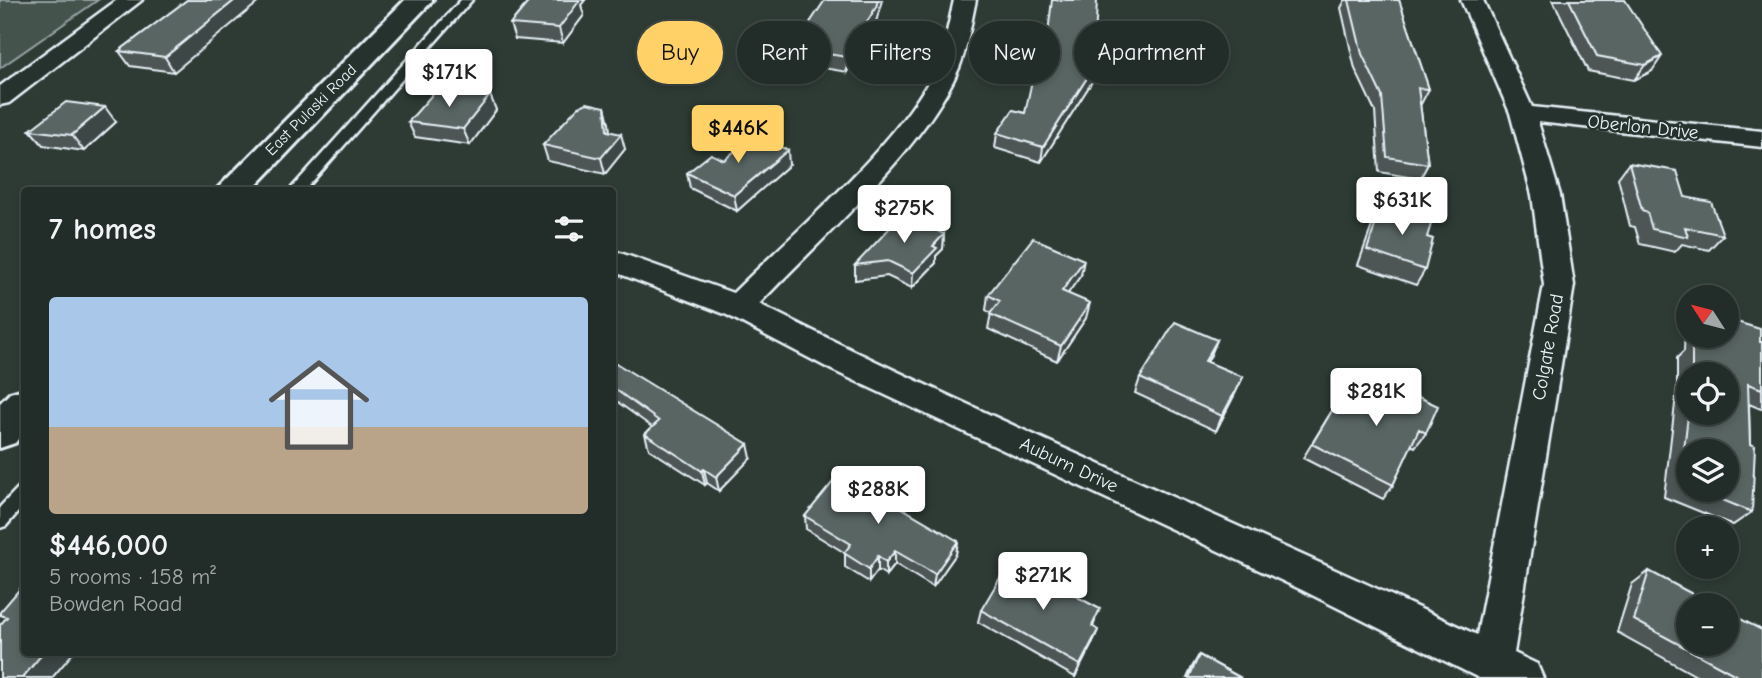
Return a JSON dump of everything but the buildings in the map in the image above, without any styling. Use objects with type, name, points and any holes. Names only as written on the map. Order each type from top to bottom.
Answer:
[{"type":"main road","name":"East Pulaski Road","points":[[236,187],[420,0]]},
{"type":"main road","points":[[0,431],[21,408]]},
{"type":"street","points":[[0,98],[131,0]]},
{"type":"street","points":[[738,307],[865,176],[914,119],[944,74],[965,0]]},
{"type":"street","name":"Colgate Road","points":[[1472,0],[1523,113],[1546,195],[1559,285],[1507,671]]},
{"type":"street","name":"Oberlon Drive","points":[[1523,113],[1762,139]]},
{"type":"street","name":"Auburn Drive","points":[[616,261],[738,307],[843,361],[1507,671]]},
{"type":"lane","points":[[300,187],[467,0]]},
{"type":"lane","points":[[0,520],[21,496]]},
{"type":"shaded area","points":[[0,0],[98,0],[0,68]]}]
